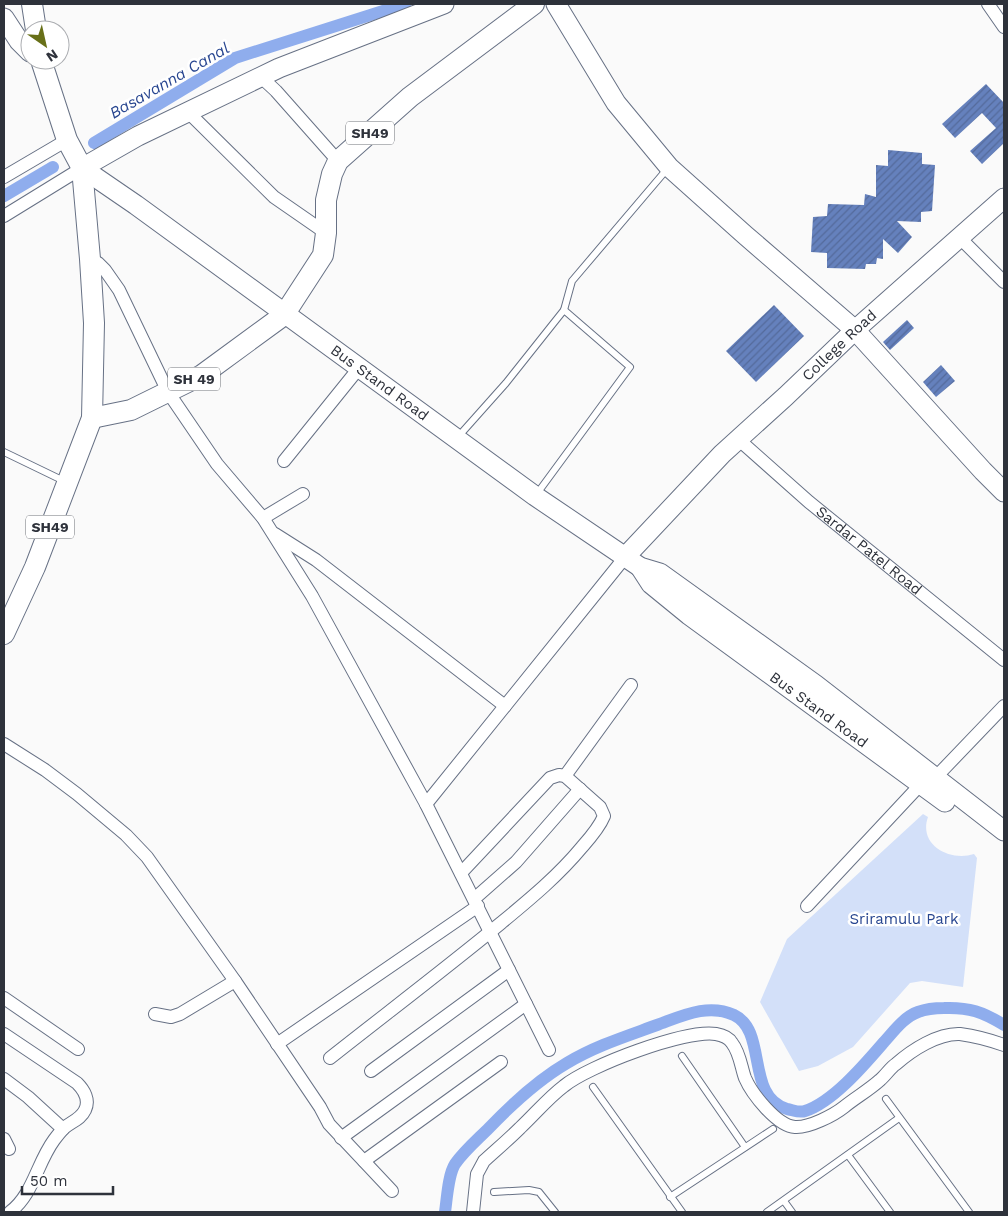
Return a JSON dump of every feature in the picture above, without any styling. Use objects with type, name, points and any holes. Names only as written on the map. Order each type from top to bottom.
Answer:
[{"type":"main road","points":[[32,4],[34,20]]},
{"type":"main road","points":[[82,168],[138,136],[280,68],[444,4]]},
{"type":"main road","name":"SH49","points":[[284,315],[323,255],[326,233],[326,200],[332,174],[338,162],[410,97],[534,4]]},
{"type":"main road","points":[[556,4],[616,103],[669,167],[856,330],[1004,492]]},
{"type":"main road","points":[[6,27],[20,42]]},
{"type":"main road","points":[[41,70],[67,140],[82,168],[94,323],[92,418]]},
{"type":"main road","name":"Bus Stand Road","points":[[82,168],[136,205],[284,315],[535,496],[633,562],[651,584],[689,615],[928,781],[1004,831]]},
{"type":"main road","name":"College Road","points":[[633,562],[679,498],[722,454],[856,330],[1004,198]]},
{"type":"main road","name":"SH 49","points":[[92,418],[131,410],[202,375],[284,315]]},
{"type":"main road","name":"SH49","points":[[4,634],[35,567],[92,418]]},
{"type":"main road","name":"Bus Stand Road","points":[[928,781],[1004,846]]},
{"type":"street","points":[[988,4],[1004,27]]},
{"type":"street","points":[[261,77],[276,91],[338,162]]},
{"type":"street","points":[[188,112],[274,197],[326,233]]},
{"type":"street","points":[[4,176],[67,140]]},
{"type":"street","points":[[4,216],[82,168]]},
{"type":"street","points":[[959,237],[1004,282]]},
{"type":"street","points":[[90,259],[98,263],[105,270],[119,290],[168,392],[217,464],[263,518],[312,596],[426,804],[549,1050]]},
{"type":"street","points":[[284,461],[359,368]]},
{"type":"street","name":"Sardar Patel Road","points":[[738,439],[809,502],[1004,660]]},
{"type":"street","points":[[263,518],[303,494]]},
{"type":"street","points":[[271,531],[316,560],[505,706]]},
{"type":"street","points":[[294,569],[316,560]]},
{"type":"street","points":[[426,804],[505,706],[633,562]]},
{"type":"street","points":[[565,776],[631,685]]},
{"type":"street","points":[[808,906],[928,781],[1004,706]]},
{"type":"street","points":[[4,744],[77,794],[126,835],[142,852],[236,981],[320,1107],[329,1124],[392,1191]]},
{"type":"street","points":[[330,1058],[531,898],[566,866],[602,822],[604,816],[600,807],[565,776],[555,776],[542,784],[462,873]]},
{"type":"street","points":[[277,1044],[476,903],[516,862],[580,789]]},
{"type":"street","points":[[371,1071],[509,970]]},
{"type":"street","points":[[155,1014],[171,1017],[180,1014],[236,981]]},
{"type":"street","points":[[4,998],[78,1049]]},
{"type":"street","points":[[341,1138],[526,1004]]},
{"type":"street","points":[[4,1034],[76,1083],[83,1090],[86,1098],[85,1110],[80,1117],[63,1129],[54,1141],[39,1164],[25,1198],[10,1212]]},
{"type":"street","points":[[473,1212],[477,1174],[484,1161],[563,1086],[578,1076],[611,1060],[673,1040],[709,1034],[725,1037],[736,1048],[746,1079],[756,1096],[780,1120],[795,1127],[822,1120],[834,1114],[880,1080],[906,1055],[931,1041],[949,1035],[960,1034],[1004,1045]]},
{"type":"street","points":[[364,1161],[502,1062]]},
{"type":"street","points":[[4,1079],[34,1102],[63,1129]]},
{"type":"lane","points":[[456,439],[506,383],[564,310],[572,281],[669,167]]},
{"type":"lane","points":[[535,496],[630,367],[564,310]]},
{"type":"lane","points":[[4,452],[68,483]]},
{"type":"lane","points":[[682,1056],[746,1147]]},
{"type":"lane","points":[[593,1087],[682,1212]]},
{"type":"lane","points":[[886,1099],[969,1212]]},
{"type":"lane","points":[[767,1212],[899,1118]]},
{"type":"lane","points":[[670,1197],[772,1129]]},
{"type":"lane","points":[[848,1155],[890,1212]]},
{"type":"lane","points":[[494,1192],[529,1190],[539,1192],[555,1212]]},
{"type":"lane","points":[[784,1201],[792,1212]]},
{"type":"green space","name":"Sriramulu Park","points":[[923,814],[928,817],[926,827],[928,836],[938,849],[955,856],[974,854],[977,858],[963,987],[922,981],[910,983],[853,1047],[818,1066],[799,1071],[760,1002],[787,939]]},
{"type":"building","points":[[986,84],[1004,103],[1004,143],[982,164],[970,151],[996,128],[982,113],[955,138],[942,124]]},
{"type":"building","points":[[888,150],[922,153],[922,164],[935,165],[932,211],[921,212],[921,222],[897,221],[912,237],[898,253],[883,239],[883,259],[877,258],[876,264],[866,264],[865,269],[827,268],[827,253],[811,252],[813,217],[827,216],[828,204],[864,205],[865,194],[876,197],[876,165],[888,166]]},
{"type":"building","points":[[774,305],[804,336],[756,382],[726,351]]},
{"type":"building","points":[[907,320],[914,328],[890,350],[883,342]]},
{"type":"building","points":[[941,365],[955,381],[936,397],[923,382]]},
{"type":"waterway","name":"Basavanna Canal","points":[[94,143],[235,58],[405,4]]},
{"type":"waterway","name":"Basavanna Canal","points":[[4,196],[53,167]]},
{"type":"waterway","points":[[445,1212],[449,1181],[455,1164],[526,1093],[556,1070],[589,1051],[685,1015],[715,1010],[734,1015],[744,1023],[751,1035],[766,1092],[774,1102],[787,1109],[801,1112],[816,1106],[837,1091],[900,1025],[913,1014],[928,1009],[953,1008],[982,1014],[1004,1025]]}]
